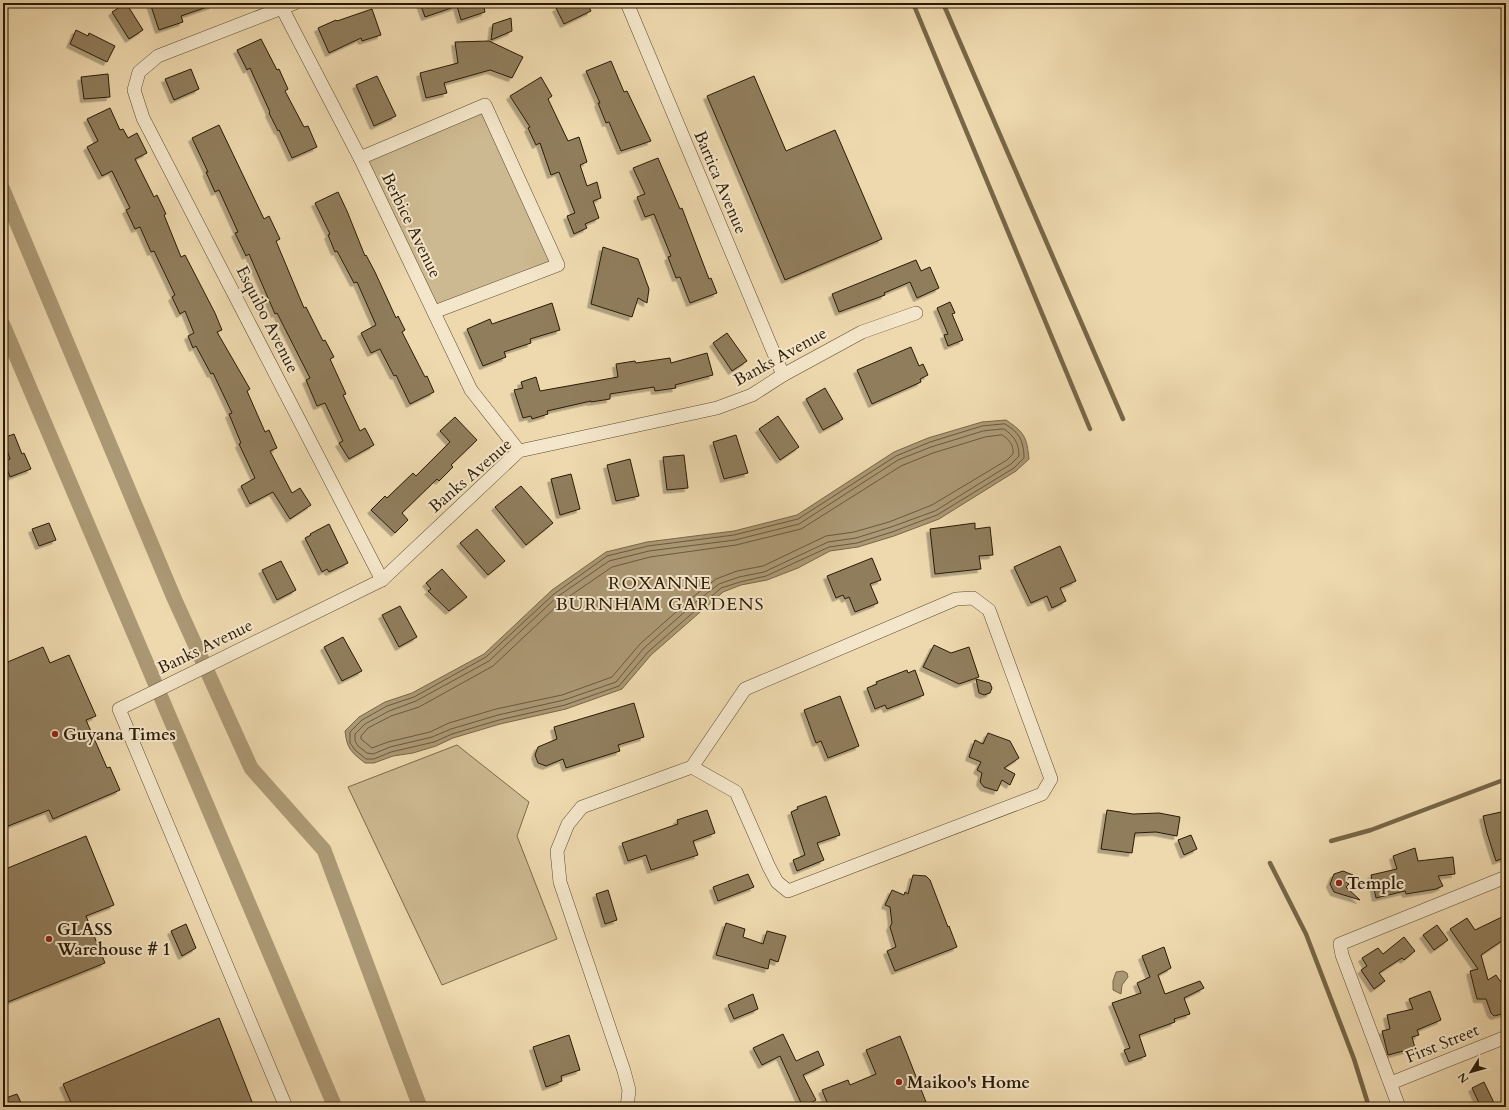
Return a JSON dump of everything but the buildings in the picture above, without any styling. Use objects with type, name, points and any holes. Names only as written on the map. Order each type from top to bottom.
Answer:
[{"type":"street","points":[[282,8],[295,3]]},
{"type":"street","name":"Bartica Avenue","points":[[627,3],[783,375]]},
{"type":"street","name":"Esquibo Avenue","points":[[282,8],[158,56],[139,72],[134,90],[143,118],[382,580]]},
{"type":"street","name":"Berbice Avenue","points":[[282,8],[360,158],[471,390],[519,451]]},
{"type":"street","points":[[360,158],[485,105],[558,265],[434,312]]},
{"type":"street","name":"Banks Avenue","points":[[286,1107],[119,709],[382,580],[519,451],[717,408],[752,394],[783,375],[862,332],[916,313]]},
{"type":"street","points":[[627,1107],[629,1090],[624,1071],[560,882],[557,851],[568,824],[582,807],[692,767],[745,689],[956,599],[974,598],[989,610],[1051,779],[1042,794],[788,891],[777,882],[768,867],[736,792],[692,767]]},
{"type":"street","points":[[1399,1107],[1342,955],[1340,944],[1506,877]]},
{"type":"street","name":"First Street","points":[[1391,1083],[1506,1037]]},
{"type":"shaded area","points":[[485,105],[558,265],[434,312],[360,158]]},
{"type":"shaded area","points":[[457,745],[529,802],[517,836],[557,939],[442,985],[348,787]]},
{"type":"water","points":[[1006,420],[1021,432],[1027,445],[1029,459],[1016,471],[939,519],[894,536],[858,547],[830,551],[798,568],[767,580],[741,585],[723,592],[651,655],[622,689],[566,709],[500,724],[453,738],[436,746],[413,753],[393,756],[374,763],[365,763],[350,750],[345,731],[359,717],[385,702],[412,693],[484,654],[552,590],[606,552],[647,542],[734,531],[797,515],[894,452],[928,438],[982,422]]},
{"type":"water","points":[[1123,971],[1127,973],[1128,977],[1122,985],[1121,994],[1113,990],[1113,981],[1116,972]]},
{"type":"waterway","points":[[913,3],[1090,429]]},
{"type":"waterway","points":[[943,3],[1123,419]]},
{"type":"waterway","points":[[3,190],[174,598],[251,768],[324,850],[420,1107]]},
{"type":"waterway","points":[[3,325],[335,1107]]},
{"type":"waterway","points":[[1331,841],[1371,830],[1506,779]]},
{"type":"waterway","points":[[1270,863],[1306,934],[1354,1059],[1369,1107]]},
{"type":"place","name":"Guyana Times","points":[[55,734]]},
{"type":"place","name":"Temple","points":[[1339,883]]},
{"type":"place","name":"GLASS Warehouse # 1","points":[[49,939]]},
{"type":"place","name":"Maikoo's Home","points":[[899,1082]]},
{"type":"district","name":"ROXANNE BURNHAM GARDENS","points":[[660,593]]}]
